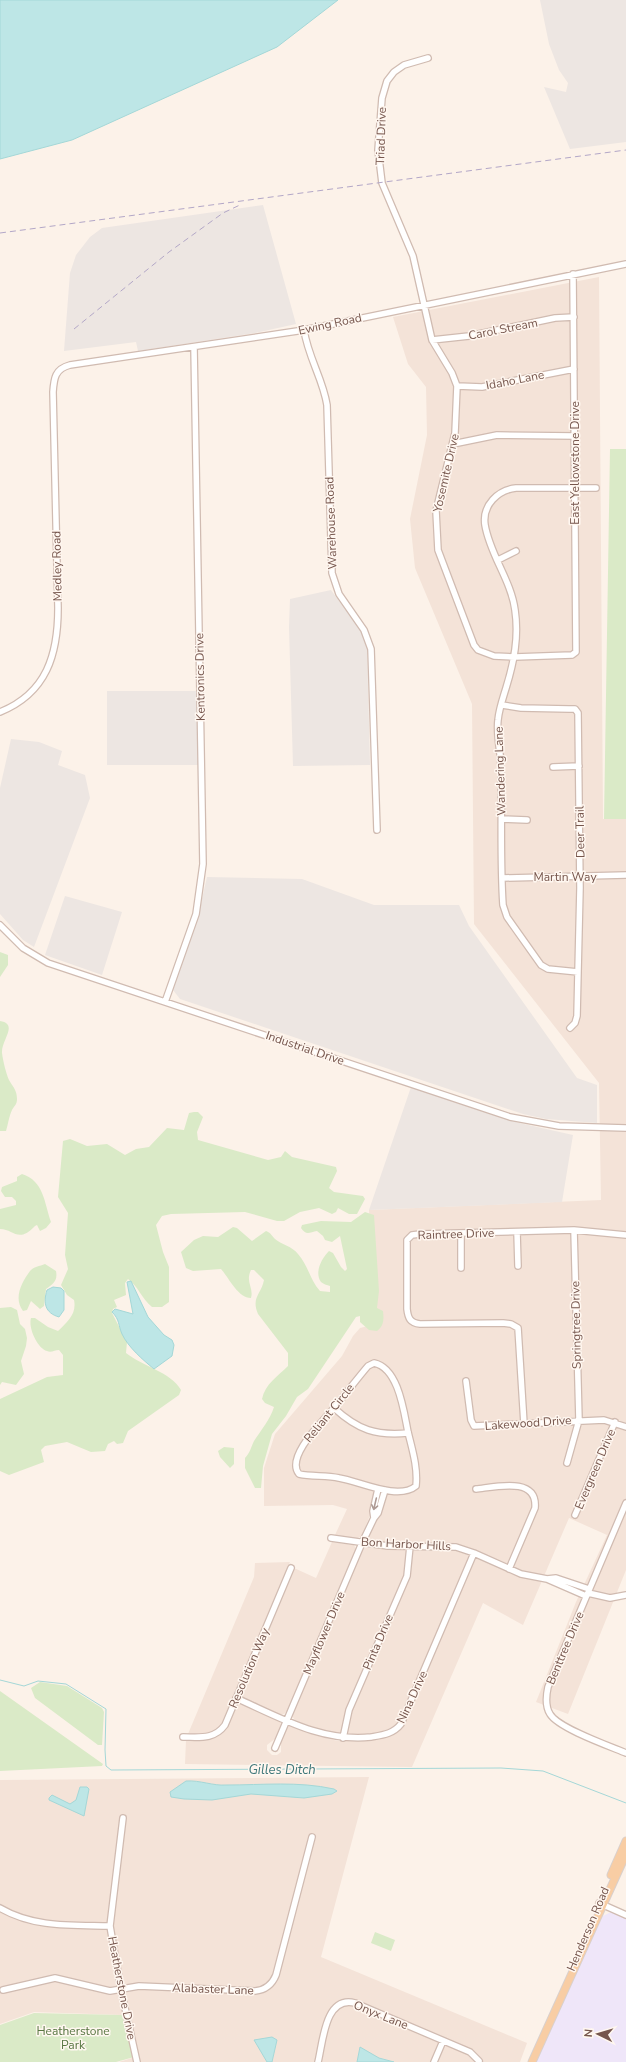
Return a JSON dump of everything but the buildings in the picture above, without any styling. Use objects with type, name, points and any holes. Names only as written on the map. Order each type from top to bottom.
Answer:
[{"type":"main road","name":"Henderson Road","points":[[532,2062],[601,1904],[626,1841]]},
{"type":"main road","name":"Henderson Road","points":[[601,1904],[626,1854]]},
{"type":"street","name":"Triad Drive","points":[[424,304],[407,241],[382,183],[378,150],[382,98],[387,81],[394,72],[404,64],[428,58]]},
{"type":"street","name":"Ewing Road","points":[[54,396],[55,376],[63,367],[304,330],[424,304],[626,264]]},
{"type":"street","name":"East Yellowstone Drive","points":[[573,274],[576,651]]},
{"type":"street","name":"Yosemite Drive","points":[[424,304],[432,340],[452,373],[456,386],[456,427],[436,511],[435,521],[441,560],[474,645],[484,654],[515,657],[572,655],[576,651]]},
{"type":"street","name":"Carol Stream","points":[[432,340],[469,336],[555,318],[574,317]]},
{"type":"street","name":"Warehouse Road","points":[[304,330],[309,355],[322,385],[327,405],[332,573],[339,594],[364,630],[371,649],[377,830]]},
{"type":"street","name":"Kentronics Drive","points":[[165,1002],[196,914],[203,864],[194,347]]},
{"type":"street","name":"Idaho Lane","points":[[456,386],[482,387],[574,369]]},
{"type":"street","name":"Medley Road","points":[[0,712],[23,699],[38,684],[50,665],[57,642],[58,608],[54,396]]},
{"type":"street","points":[[453,444],[497,435],[575,436]]},
{"type":"street","name":"Wandering Lane","points":[[578,972],[548,969],[538,961],[507,917],[504,905],[501,764],[497,730],[515,657],[515,610],[488,536],[485,520],[487,509],[496,495],[506,490],[516,488],[596,488]]},
{"type":"street","points":[[498,560],[516,551]]},
{"type":"street","name":"Deer Trail","points":[[502,705],[521,708],[569,708],[577,710],[580,877],[578,972],[577,1016],[575,1023],[570,1028]]},
{"type":"street","points":[[553,767],[579,766]]},
{"type":"street","points":[[502,819],[527,820]]},
{"type":"street","name":"Martin Way","points":[[503,878],[626,875]]},
{"type":"street","name":"Industrial Drive","points":[[0,925],[22,948],[48,963],[510,1117],[559,1126],[626,1128]]},
{"type":"street","name":"Raintree Drive","points":[[524,1424],[519,1332],[515,1326],[503,1323],[420,1324],[413,1322],[408,1317],[406,1254],[409,1237],[420,1234],[574,1230],[626,1235]]},
{"type":"street","name":"Springtree Drive","points":[[567,1463],[579,1420],[574,1230]]},
{"type":"street","points":[[517,1232],[518,1266]]},
{"type":"street","points":[[461,1233],[461,1268]]},
{"type":"street","name":"Reliant Circle","points":[[378,1364],[389,1375],[398,1390],[404,1408],[408,1433],[414,1452],[416,1486],[406,1490],[385,1490],[340,1478],[304,1475],[297,1472],[297,1462],[303,1445],[334,1408],[368,1366],[378,1364]]},
{"type":"street","name":"Lakewood Drive","points":[[466,1381],[471,1420],[474,1426],[579,1420],[615,1422],[626,1427]]},
{"type":"street","points":[[334,1408],[352,1423],[371,1431],[390,1435],[408,1433]]},
{"type":"street","name":"Evergreen Drive","points":[[576,1516],[615,1422]]},
{"type":"street","points":[[476,1489],[518,1485],[530,1491],[535,1499],[536,1508],[509,1569]]},
{"type":"street","name":"Mayflower Drive","points":[[374,1518],[373,1511],[378,1489]]},
{"type":"street","name":"Mayflower Drive","points":[[275,1748],[362,1543],[378,1513],[385,1490]]},
{"type":"street","name":"Benttree Drive","points":[[626,1502],[548,1687],[547,1705],[550,1715],[558,1723],[626,1753]]},
{"type":"street","name":"Bon Harbor Hills","points":[[331,1538],[362,1543],[410,1546],[446,1546],[474,1553],[509,1569],[529,1576],[547,1579],[588,1593],[610,1598],[626,1595]]},
{"type":"street","name":"Pinta Drive","points":[[343,1738],[349,1710],[407,1576],[410,1546]]},
{"type":"street","name":"Nina Drive","points":[[236,1698],[318,1733],[343,1738],[387,1734],[400,1724],[474,1553]]},
{"type":"street","name":"Resolution Way","points":[[183,1737],[207,1737],[218,1732],[224,1725],[291,1568]]},
{"type":"street","name":"Heatherstone Drive","points":[[123,1818],[110,1926],[121,1990],[137,2062]]},
{"type":"street","name":"Alabaster Lane","points":[[3,1990],[55,1978],[104,1990],[121,1990],[139,1986],[255,1991],[267,1988],[276,1976],[312,1837]]},
{"type":"street","points":[[601,1904],[626,1915]]},
{"type":"street","points":[[0,1908],[24,1919],[46,1924],[110,1926]]},
{"type":"street","name":"Onyx Lane","points":[[318,2062],[330,2014],[335,2006],[346,2002],[355,2003],[470,2052],[479,2061]]},
{"type":"street","points":[[434,2062],[443,2041]]},
{"type":"shaded area","points":[[540,0],[626,0],[626,142],[570,149],[544,87],[566,92],[568,83],[559,70],[549,44]]},
{"type":"shaded area","points":[[263,205],[296,324],[255,333],[138,351],[136,342],[64,351],[70,273],[76,255],[90,237],[102,228]]},
{"type":"shaded area","points":[[599,277],[603,819],[626,819],[626,1570],[568,1714],[536,1702],[576,1602],[607,1535],[569,1518],[523,1625],[483,1603],[412,1767],[185,1764],[186,1740],[211,1739],[220,1735],[226,1727],[236,1704],[239,1703],[280,1721],[281,1725],[276,1738],[267,1745],[267,1750],[272,1755],[277,1755],[281,1752],[281,1740],[289,1725],[338,1741],[356,1741],[388,1737],[385,1732],[349,1736],[322,1731],[295,1720],[292,1716],[362,1550],[365,1547],[377,1548],[377,1542],[371,1540],[369,1536],[376,1518],[370,1515],[362,1536],[355,1539],[335,1535],[347,1509],[333,1505],[264,1506],[264,1468],[275,1434],[342,1356],[353,1336],[360,1328],[376,1324],[369,1210],[601,1200],[599,1083],[474,924],[472,704],[415,568],[410,519],[427,435],[426,387],[408,364],[393,317]]},
{"type":"shaded area","points":[[331,590],[364,635],[367,645],[370,765],[293,766],[289,627],[290,599]]},
{"type":"shaded area","points":[[107,691],[197,691],[198,765],[107,765]]},
{"type":"shaded area","points":[[11,739],[39,742],[62,751],[58,765],[85,775],[90,798],[34,947],[23,940],[0,914],[0,788]]},
{"type":"shaded area","points":[[207,877],[302,879],[374,905],[459,905],[469,926],[577,1078],[597,1085],[597,1123],[546,1119],[523,1114],[180,999],[173,990],[199,912]]},
{"type":"shaded area","points":[[65,896],[122,912],[102,975],[45,955]]},
{"type":"shaded area","points":[[411,1087],[515,1122],[573,1135],[562,1202],[369,1210]]},
{"type":"shaded area","points":[[332,1542],[354,1545],[356,1549],[287,1711],[284,1714],[280,1714],[243,1698],[241,1692],[294,1568],[316,1578]]},
{"type":"shaded area","points":[[290,1562],[220,1727],[208,1734],[188,1734],[254,1577],[255,1563]]},
{"type":"shaded area","points":[[369,1777],[321,1957],[527,2043],[520,2062],[119,2062],[135,2057],[123,2015],[34,2012],[0,2024],[0,1780]]},
{"type":"shaded area","points":[[611,1912],[626,1918],[626,2062],[536,2062],[573,1978],[603,1916]]},
{"type":"green space","points":[[610,449],[626,449],[626,819],[604,819]]},
{"type":"green space","points":[[0,952],[8,955],[8,965],[0,977]]},
{"type":"green space","points":[[0,1021],[6,1023],[9,1029],[2,1048],[2,1053],[9,1080],[16,1091],[17,1096],[16,1104],[11,1112],[6,1131],[0,1131]]},
{"type":"green space","points":[[198,1112],[203,1117],[197,1132],[198,1140],[268,1160],[281,1157],[285,1151],[292,1157],[336,1167],[337,1171],[329,1188],[334,1192],[363,1196],[365,1199],[357,1214],[349,1214],[338,1208],[336,1212],[332,1214],[319,1208],[300,1212],[284,1221],[277,1221],[245,1212],[171,1214],[162,1216],[156,1225],[163,1252],[169,1267],[169,1302],[162,1307],[152,1307],[145,1300],[135,1285],[128,1279],[125,1283],[126,1295],[114,1300],[117,1307],[113,1309],[112,1313],[127,1342],[126,1353],[170,1378],[181,1390],[179,1395],[128,1431],[123,1443],[117,1444],[114,1441],[108,1444],[105,1451],[91,1452],[67,1442],[45,1446],[41,1450],[44,1462],[9,1475],[0,1471],[0,1399],[47,1377],[63,1375],[63,1355],[59,1350],[48,1352],[40,1346],[34,1337],[30,1322],[31,1318],[35,1318],[48,1327],[58,1331],[73,1314],[75,1305],[74,1300],[67,1295],[61,1285],[68,1269],[65,1255],[68,1213],[58,1197],[63,1141],[70,1139],[87,1146],[107,1144],[125,1155],[136,1149],[149,1147],[167,1128],[184,1130],[189,1113]]},
{"type":"green space","points":[[22,1174],[29,1177],[39,1187],[45,1200],[51,1222],[46,1228],[40,1231],[37,1225],[20,1235],[0,1229],[0,1209],[16,1205],[16,1201],[12,1197],[5,1197],[1,1191],[2,1187],[17,1181],[17,1177]]},
{"type":"green space","points":[[365,1212],[374,1215],[379,1291],[377,1308],[383,1311],[382,1325],[377,1331],[369,1330],[360,1322],[360,1316],[356,1317],[308,1389],[297,1397],[286,1416],[272,1434],[263,1466],[261,1488],[255,1488],[245,1468],[245,1458],[272,1412],[274,1407],[265,1403],[262,1399],[269,1385],[288,1366],[288,1353],[258,1314],[256,1300],[264,1280],[254,1270],[251,1270],[249,1274],[252,1294],[251,1298],[242,1295],[221,1269],[193,1271],[186,1268],[181,1252],[194,1240],[203,1236],[218,1237],[233,1227],[237,1228],[252,1241],[266,1231],[278,1241],[296,1251],[320,1291],[330,1292],[330,1286],[321,1282],[318,1274],[320,1265],[329,1251],[333,1253],[345,1271],[347,1269],[340,1236],[332,1242],[325,1240],[317,1231],[308,1233],[305,1232],[301,1228],[302,1225],[321,1221],[351,1222]]},
{"type":"green space","points":[[45,1264],[56,1271],[56,1277],[54,1282],[46,1289],[44,1306],[40,1309],[31,1301],[27,1310],[23,1311],[19,1301],[22,1285],[31,1270]]},
{"type":"green space","points":[[11,1307],[17,1310],[20,1324],[25,1329],[27,1338],[21,1361],[24,1374],[16,1385],[2,1382],[0,1385],[0,1308]]},
{"type":"green space","points":[[224,1447],[234,1448],[234,1464],[230,1468],[220,1457],[218,1451]]},
{"type":"green space","points":[[40,1682],[67,1686],[102,1708],[104,1712],[102,1745],[98,1745],[35,1698],[31,1688]]},
{"type":"green space","points":[[0,1691],[103,1764],[102,1766],[0,1771]]},
{"type":"green space","points":[[375,1932],[395,1940],[391,1951],[371,1943]]},
{"type":"green space","name":"Heatherstone Park","points":[[34,2013],[123,2015],[134,2057],[116,2062],[0,2062],[0,2025]]},
{"type":"water","points":[[0,0],[338,0],[277,47],[72,140],[0,159]]},
{"type":"water","points":[[131,1281],[148,1317],[164,1335],[172,1340],[174,1345],[172,1356],[154,1369],[128,1344],[112,1312],[115,1309],[133,1314],[127,1282]]},
{"type":"water","points":[[53,1287],[61,1288],[64,1291],[64,1310],[59,1317],[48,1310],[45,1303],[47,1290]]},
{"type":"water","points":[[186,1781],[196,1781],[216,1785],[307,1785],[334,1789],[337,1791],[332,1794],[304,1798],[251,1794],[212,1800],[171,1797],[170,1792]]},
{"type":"water","points":[[80,1787],[87,1787],[89,1789],[84,1816],[49,1800],[52,1795],[70,1804],[76,1800]]},
{"type":"water","points":[[272,2037],[277,2040],[272,2062],[267,2062],[254,2040]]},
{"type":"water","points":[[360,2047],[379,2058],[394,2062],[357,2062]]},
{"type":"waterway","name":"Gilles Ditch","points":[[0,1680],[24,1686],[38,1681],[66,1684],[106,1709],[106,1766],[111,1770],[501,1768],[543,1771],[626,1803]]},
{"type":"railway","points":[[0,233],[626,150]]},
{"type":"railway","points":[[74,329],[169,252],[223,213],[242,204]]}]
